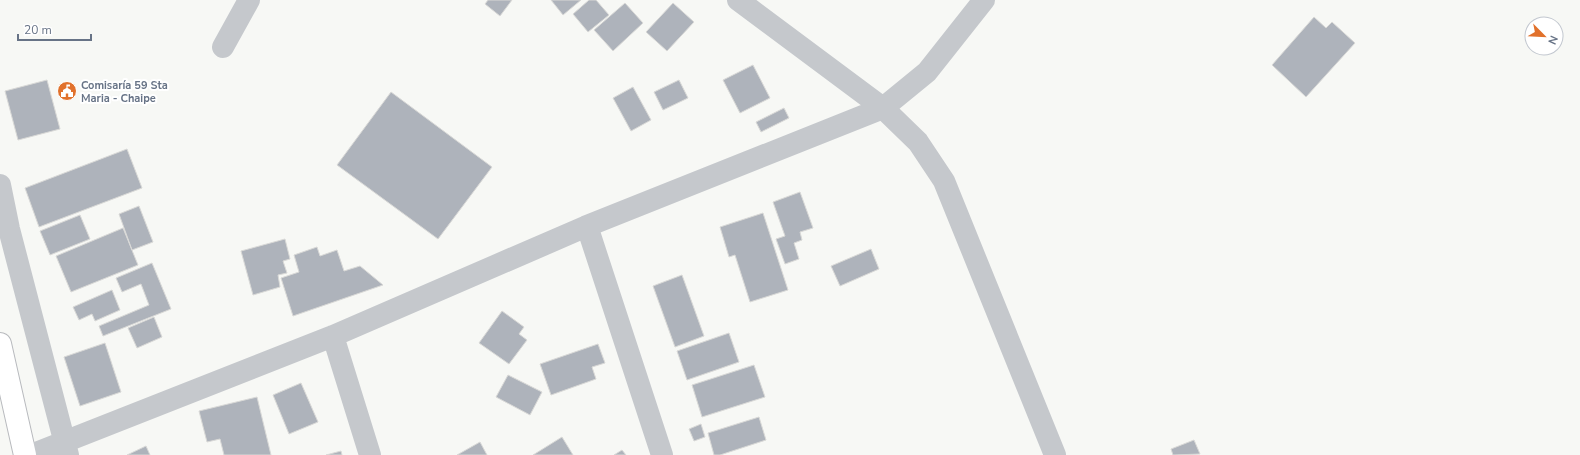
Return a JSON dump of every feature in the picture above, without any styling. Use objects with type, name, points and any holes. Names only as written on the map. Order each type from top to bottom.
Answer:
[{"type":"highway","points":[[0,344],[25,455]]},
{"type":"street","points":[[223,47],[249,0]]},
{"type":"street","points":[[738,0],[883,108],[918,142],[944,181],[1055,455]]},
{"type":"street","points":[[31,455],[66,448],[333,336],[587,226],[883,108],[926,72],[984,0]]},
{"type":"street","points":[[0,185],[9,229],[66,448]]},
{"type":"street","points":[[587,226],[662,455]]},
{"type":"street","points":[[333,336],[370,455]]},
{"type":"building","points":[[488,0],[512,0],[500,16],[485,4]]},
{"type":"building","points":[[551,0],[581,0],[563,15]]},
{"type":"building","points":[[589,0],[596,0],[609,15],[588,32],[573,14]]},
{"type":"building","points":[[625,3],[643,23],[613,51],[594,30]]},
{"type":"building","points":[[673,3],[694,22],[667,51],[646,32]]},
{"type":"building","points":[[1314,17],[1326,28],[1332,22],[1355,43],[1306,97],[1272,65]]},
{"type":"building","points":[[753,65],[770,98],[740,113],[723,80]]},
{"type":"building","points":[[47,80],[60,129],[18,140],[5,91]]},
{"type":"building","points":[[679,80],[688,98],[663,110],[654,92]]},
{"type":"building","points":[[633,87],[651,120],[631,131],[613,98]]},
{"type":"building","points":[[391,92],[492,167],[438,239],[337,165]]},
{"type":"building","points":[[784,108],[789,118],[761,132],[756,122]]},
{"type":"building","points":[[127,149],[142,188],[39,227],[25,188]]},
{"type":"building","points":[[800,192],[813,228],[800,232],[802,240],[794,243],[799,259],[785,264],[776,239],[785,236],[773,202]]},
{"type":"building","points":[[139,206],[153,242],[132,250],[119,214]]},
{"type":"building","points":[[763,213],[788,290],[750,302],[735,255],[729,257],[720,227]]},
{"type":"building","points":[[80,215],[90,239],[50,255],[40,231]]},
{"type":"building","points":[[123,228],[138,265],[71,292],[56,256]]},
{"type":"building","points":[[285,239],[290,259],[283,261],[287,273],[278,275],[280,287],[253,295],[241,251]]},
{"type":"building","points":[[317,247],[320,256],[337,250],[344,271],[360,266],[383,285],[293,316],[281,278],[299,272],[294,255]]},
{"type":"building","points":[[871,249],[879,269],[840,286],[831,266]]},
{"type":"building","points":[[152,263],[171,309],[103,336],[99,326],[149,305],[141,284],[122,292],[116,278]]},
{"type":"building","points":[[682,275],[704,336],[675,347],[653,286]]},
{"type":"building","points":[[112,290],[120,310],[95,321],[92,314],[79,320],[73,307]]},
{"type":"building","points":[[502,311],[524,327],[519,334],[527,340],[509,364],[479,343]]},
{"type":"building","points":[[154,317],[162,337],[137,348],[128,328]]},
{"type":"building","points":[[729,333],[739,362],[687,380],[677,351]]},
{"type":"building","points":[[105,343],[121,392],[80,406],[64,357]]},
{"type":"building","points":[[598,344],[605,363],[592,367],[596,379],[551,395],[540,364]]},
{"type":"building","points":[[754,365],[765,397],[702,417],[692,385]]},
{"type":"building","points":[[508,375],[542,392],[530,415],[496,397]]},
{"type":"building","points":[[301,383],[318,422],[289,434],[273,395]]},
{"type":"building","points":[[257,397],[271,455],[224,455],[220,439],[207,442],[199,411]]},
{"type":"building","points":[[759,417],[766,440],[720,455],[714,455],[708,433]]},
{"type":"building","points":[[701,424],[705,437],[694,441],[689,429]]},
{"type":"building","points":[[562,437],[573,455],[533,455]]},
{"type":"building","points":[[1194,440],[1200,454],[1173,455],[1171,449]]},
{"type":"building","points":[[480,442],[487,455],[457,455]]},
{"type":"building","points":[[146,446],[150,455],[127,455]]},
{"type":"building","points":[[622,450],[626,455],[614,455]]},
{"type":"building","points":[[341,451],[342,455],[326,455]]},
{"type":"place","name":"Comisaría 59 Sta Maria - Chaipe","points":[[67,91]]}]
